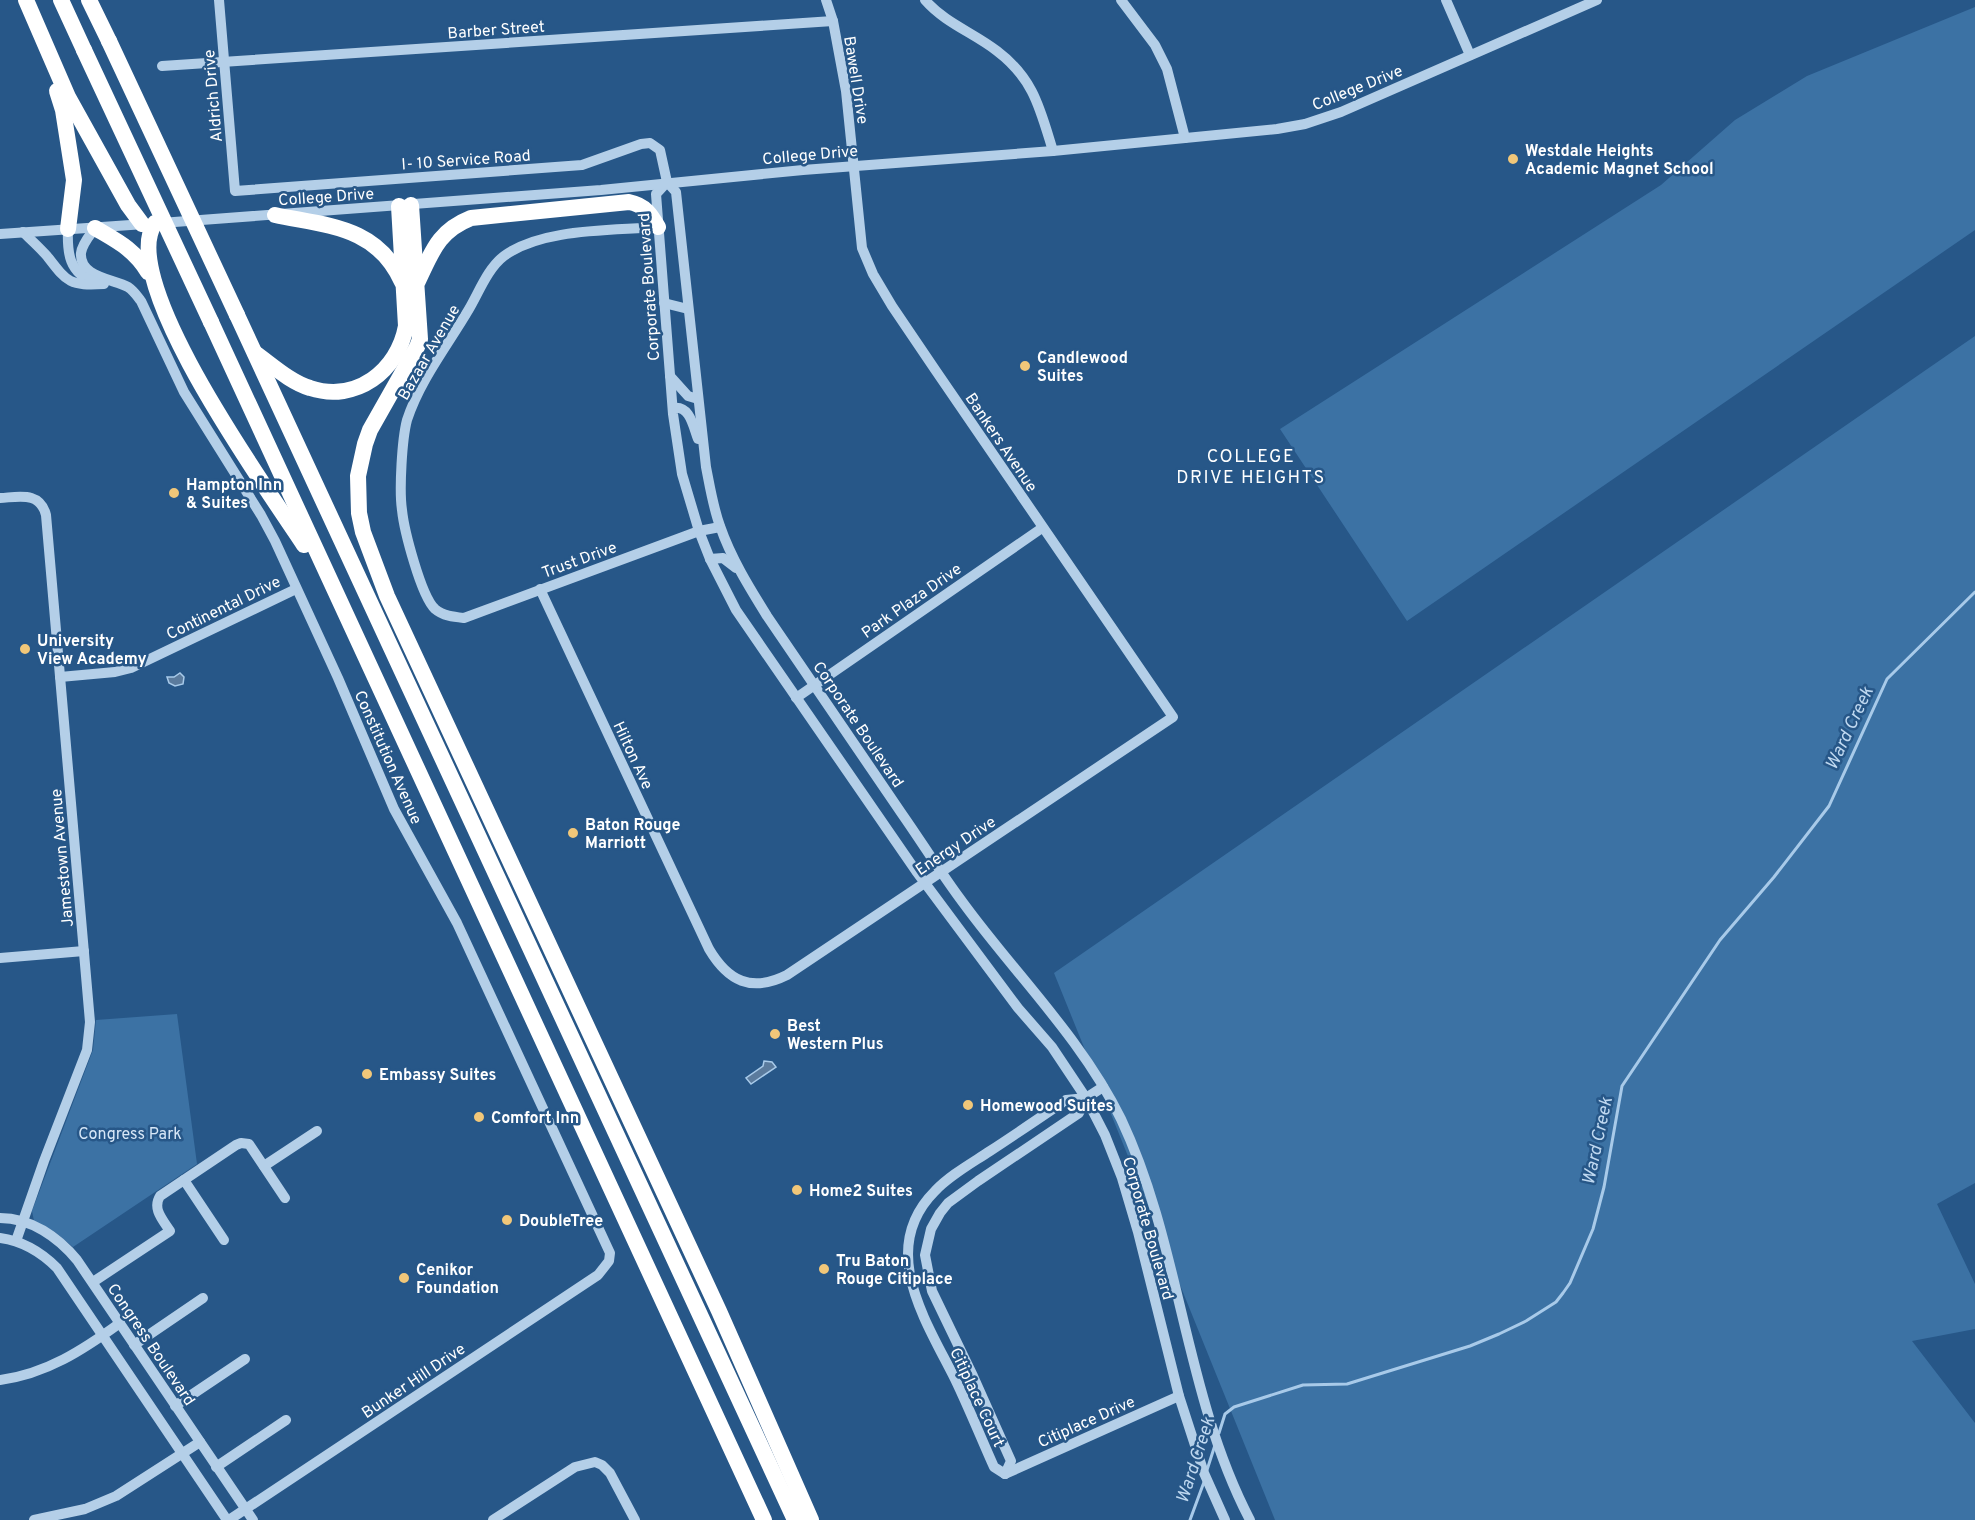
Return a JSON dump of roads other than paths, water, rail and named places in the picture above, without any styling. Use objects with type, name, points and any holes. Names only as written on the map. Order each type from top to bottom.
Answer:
[{"type":"highway","points":[[26,0],[63,110],[74,180],[68,230]]},
{"type":"highway","points":[[61,0],[764,1520]]},
{"type":"highway","points":[[89,0],[795,1520]]},
{"type":"highway","points":[[35,24],[93,145],[128,205],[148,224],[148,261],[175,335],[203,391],[335,591]]},
{"type":"highway","points":[[254,352],[290,378],[309,388],[329,392],[365,384],[388,367],[402,345],[411,289],[434,246],[452,228],[471,218],[629,202],[646,209],[658,227]]},
{"type":"highway","points":[[405,205],[411,289],[420,330],[417,347],[374,420],[361,459],[358,494],[363,532],[387,596],[719,1311],[811,1520]]},
{"type":"highway","points":[[275,215],[363,236],[381,249],[411,289]]},
{"type":"highway","points":[[94,228],[133,252],[141,260],[156,285]]},
{"type":"street","name":"Aldrich Drive","points":[[219,0],[235,190]]},
{"type":"street","name":"Bawell Drive","points":[[826,0],[833,21],[846,91],[855,165]]},
{"type":"street","points":[[925,0],[949,21],[997,51],[1020,72],[1036,97],[1053,151]]},
{"type":"street","points":[[1121,0],[1155,45],[1167,69],[1185,138]]},
{"type":"street","points":[[1446,0],[1470,55]]},
{"type":"street","name":"College Drive","points":[[0,234],[601,190],[855,165],[1053,151],[1276,129],[1305,124],[1341,112],[1598,0]]},
{"type":"street","name":"Barber Street","points":[[162,66],[833,21]]},
{"type":"street","name":"I- 10 Service Road","points":[[235,190],[582,165],[641,144],[650,143],[660,150],[667,182]]},
{"type":"street","name":"Bankers Avenue","points":[[855,165],[862,248],[873,274],[892,306],[1042,528],[1173,717]]},
{"type":"street","name":"Corporate Boulevard","points":[[1225,1520],[1204,1473],[1179,1396],[1138,1232],[1122,1178],[1105,1135],[1086,1098],[1052,1047],[1018,1008],[925,884],[736,610],[710,559],[682,474],[673,408],[656,195],[667,182],[676,192],[704,449],[714,507],[720,527],[739,570],[766,616],[942,873],[1001,952],[1072,1038],[1120,1117],[1138,1159],[1154,1208],[1218,1447],[1236,1494],[1250,1520]]},
{"type":"street","name":"Bazaar Avenue","points":[[449,617],[434,608],[421,581],[414,562],[402,510],[403,444],[407,420],[420,388],[486,278],[503,257],[527,243],[549,236],[658,227]]},
{"type":"street","name":"Constitution Avenue","points":[[94,228],[83,246],[82,263],[87,270],[131,289],[141,301],[184,392],[261,515],[338,678],[394,809],[457,923],[601,1232],[610,1253],[609,1261]]},
{"type":"street","points":[[68,230],[67,248],[74,269],[85,278],[104,284]]},
{"type":"street","points":[[23,232],[68,280],[81,284],[115,282]]},
{"type":"street","points":[[664,303],[688,309]]},
{"type":"street","points":[[670,375],[688,396],[698,399]]},
{"type":"street","points":[[673,408],[682,408],[688,412],[704,449]]},
{"type":"street","name":"Jamestown Avenue","points":[[0,498],[30,496],[41,503],[45,511],[90,1015],[88,1044],[16,1241]]},
{"type":"street","name":"Trust Drive","points":[[449,617],[464,618],[699,531],[720,527]]},
{"type":"street","name":"Park Plaza Drive","points":[[796,698],[1042,528]]},
{"type":"street","points":[[710,559],[723,558],[739,570]]},
{"type":"street","name":"Continental Drive","points":[[60,677],[115,672],[133,667],[296,589]]},
{"type":"street","name":"Hilton Ave","points":[[540,589],[709,949],[724,972],[734,979],[748,983]]},
{"type":"street","name":"Energy Drive","points":[[748,983],[761,984],[787,975],[1173,717]]},
{"type":"street","points":[[849,773],[856,770],[877,778]]},
{"type":"street","points":[[0,958],[84,951]]},
{"type":"street","name":"Citiplace Court","points":[[1086,1098],[1079,1113],[948,1203],[931,1229],[925,1255],[930,1285],[1011,1461],[1005,1474],[994,1467],[912,1289],[907,1254],[914,1223],[935,1190],[1066,1100],[1086,1098],[1103,1087]]},
{"type":"street","points":[[264,1166],[317,1131]]},
{"type":"street","points":[[93,1282],[170,1231],[157,1209],[157,1200],[241,1143],[249,1144],[285,1198]]},
{"type":"street","points":[[997,1146],[1007,1161]]},
{"type":"street","points":[[184,1180],[225,1240]]},
{"type":"street","points":[[921,1210],[937,1218]]},
{"type":"street","name":"Congress Boulevard","points":[[0,1218],[22,1221],[39,1228],[60,1241],[77,1260],[253,1520]]},
{"type":"street","points":[[0,1238],[16,1241],[34,1249],[57,1268],[228,1520]]},
{"type":"street","name":"Bunker Hill Drive","points":[[228,1520],[598,1275],[609,1261]]},
{"type":"street","points":[[912,1289],[930,1285]]},
{"type":"street","points":[[134,1345],[203,1298]]},
{"type":"street","points":[[0,1380],[48,1368],[103,1336],[120,1323]]},
{"type":"street","points":[[175,1406],[245,1359]]},
{"type":"street","points":[[957,1383],[973,1376]]},
{"type":"street","name":"Citiplace Drive","points":[[1005,1474],[1179,1396]]},
{"type":"street","points":[[216,1467],[286,1420]]},
{"type":"street","points":[[34,1520],[73,1513],[100,1504],[129,1489],[200,1442]]},
{"type":"street","points":[[492,1520],[575,1467],[595,1462],[610,1473],[635,1520]]},
{"type":"waterway","name":"Ward Creek","points":[[1219,1433],[1225,1414],[1234,1407],[1303,1385],[1347,1384],[1470,1346],[1526,1321],[1556,1302],[1570,1283],[1593,1229],[1604,1187],[1622,1086],[1720,940],[1774,877],[1829,806],[1887,679],[1975,592]]},
{"type":"waterway","name":"Ward Creek","points":[[1207,1470],[1215,1445]]},
{"type":"waterway","name":"Ward Creek","points":[[1190,1520],[1204,1482]]},
{"type":"place","name":"Westdale Heights Academic Magnet School","points":[[1513,159]]},
{"type":"place","name":"Candlewood Suites","points":[[1025,366]]},
{"type":"place","name":"Hampton Inn & Suites","points":[[174,493]]},
{"type":"place","name":"University View Academy","points":[[25,649]]},
{"type":"place","name":"Baton Rouge Marriott","points":[[573,833]]},
{"type":"place","name":"Best Western Plus","points":[[775,1034]]},
{"type":"place","name":"Embassy Suites","points":[[367,1074]]},
{"type":"place","name":"Homewood Suites","points":[[968,1105]]},
{"type":"place","name":"Comfort Inn","points":[[479,1117]]},
{"type":"place","name":"Home2 Suites","points":[[797,1190]]},
{"type":"place","name":"DoubleTree","points":[[507,1220]]},
{"type":"place","name":"Tru Baton Rouge Citiplace","points":[[824,1269]]},
{"type":"place","name":"Cenikor Foundation","points":[[404,1278]]},
{"type":"district","name":"COLLEGE DRIVE HEIGHTS","points":[[1251,466]]},
{"type":"park label","name":"Congress Park","points":[[130,1133]]}]
